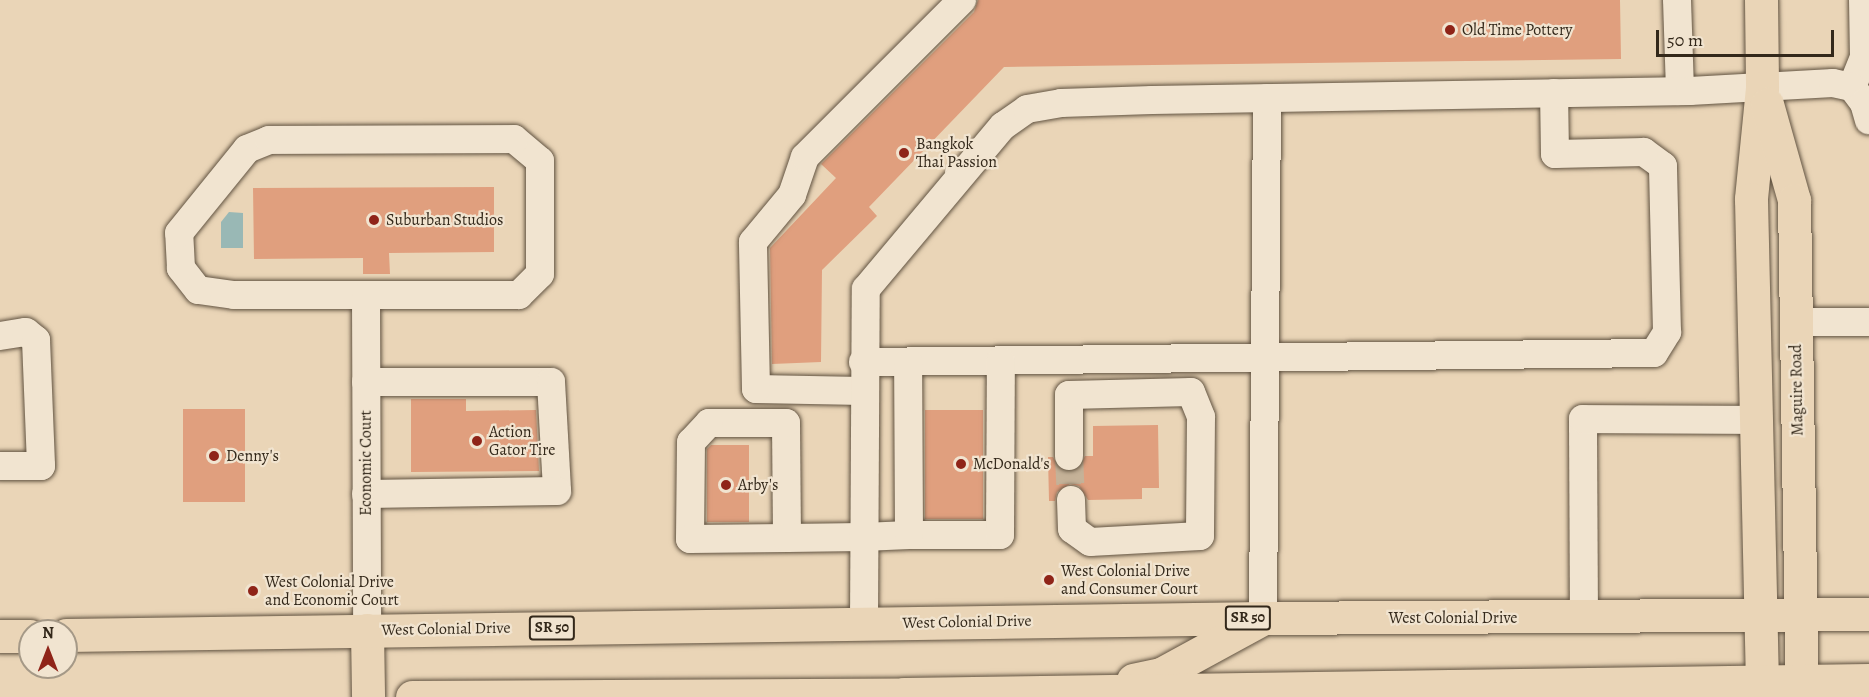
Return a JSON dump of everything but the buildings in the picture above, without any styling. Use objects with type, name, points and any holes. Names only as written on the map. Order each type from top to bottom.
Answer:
[{"type":"main road","name":"Maguire Road","points":[[1761,0],[1762,88],[1751,199],[1761,690]]},
{"type":"main road","name":"Maguire Road","points":[[1762,88],[1794,200],[1802,689]]},
{"type":"main road","name":"West Colonial Drive","points":[[78,635],[1263,618],[1869,615]]},
{"type":"main road","points":[[1076,694],[1161,674],[1263,618]]},
{"type":"main road","points":[[367,630],[368,697]]},
{"type":"main road","points":[[0,636],[18,636]]},
{"type":"main road","points":[[412,697],[1761,690],[1802,689],[1869,680]]},
{"type":"lane","points":[[745,423],[756,389],[753,242],[792,195],[805,157],[962,0]]},
{"type":"lane","points":[[1677,0],[1680,91]]},
{"type":"lane","points":[[1852,87],[1864,57],[1863,0]]},
{"type":"lane","points":[[864,624],[864,304],[873,278],[1003,126],[1027,109],[1061,103],[1680,91],[1833,83],[1852,87],[1864,103],[1869,120]]},
{"type":"lane","points":[[863,362],[1654,353],[1667,332],[1663,166],[1644,152],[1555,154],[1554,93]]},
{"type":"lane","points":[[1263,618],[1267,98]]},
{"type":"lane","points":[[514,139],[540,161],[540,274],[519,295],[366,296],[234,295],[198,290],[181,268],[178,233],[247,149],[269,140],[514,139]]},
{"type":"lane","name":"Economic Court","points":[[366,296],[367,630]]},
{"type":"lane","points":[[1796,322],[1869,322]]},
{"type":"lane","points":[[0,336],[26,332],[36,340],[41,466],[0,466]]},
{"type":"lane","points":[[1071,500],[1072,529],[1090,542],[1200,537],[1201,417],[1191,392],[1191,359]]},
{"type":"lane","points":[[787,538],[786,423],[709,423],[691,441],[690,539],[787,538],[863,537],[909,535],[1000,535],[1001,361]]},
{"type":"lane","points":[[908,362],[909,535]]},
{"type":"lane","points":[[366,382],[551,382],[557,491],[366,494]]},
{"type":"lane","points":[[756,389],[863,391]]},
{"type":"lane","points":[[1070,456],[1069,395],[1191,392]]},
{"type":"lane","points":[[1584,617],[1583,419],[1755,420]]},
{"type":"water","points":[[229,212],[243,213],[243,248],[221,248],[221,222]]},
{"type":"tunnel","points":[[1069,456],[1071,500]]},
{"type":"place","name":"Old Time Pottery","points":[[1450,30]]},
{"type":"place","name":"Bangkok Thai Passion","points":[[904,153]]},
{"type":"place","name":"Suburban Studios","points":[[374,220]]},
{"type":"place","name":"Action Gator Tire","points":[[477,441]]},
{"type":"place","name":"Denny's","points":[[214,456]]},
{"type":"place","name":"McDonald's","points":[[961,464]]},
{"type":"place","name":"Arby's","points":[[726,485]]},
{"type":"place","name":"West Colonial Drive and Consumer Court","points":[[1049,580]]},
{"type":"place","name":"West Colonial Drive and Economic Court","points":[[253,591]]}]
